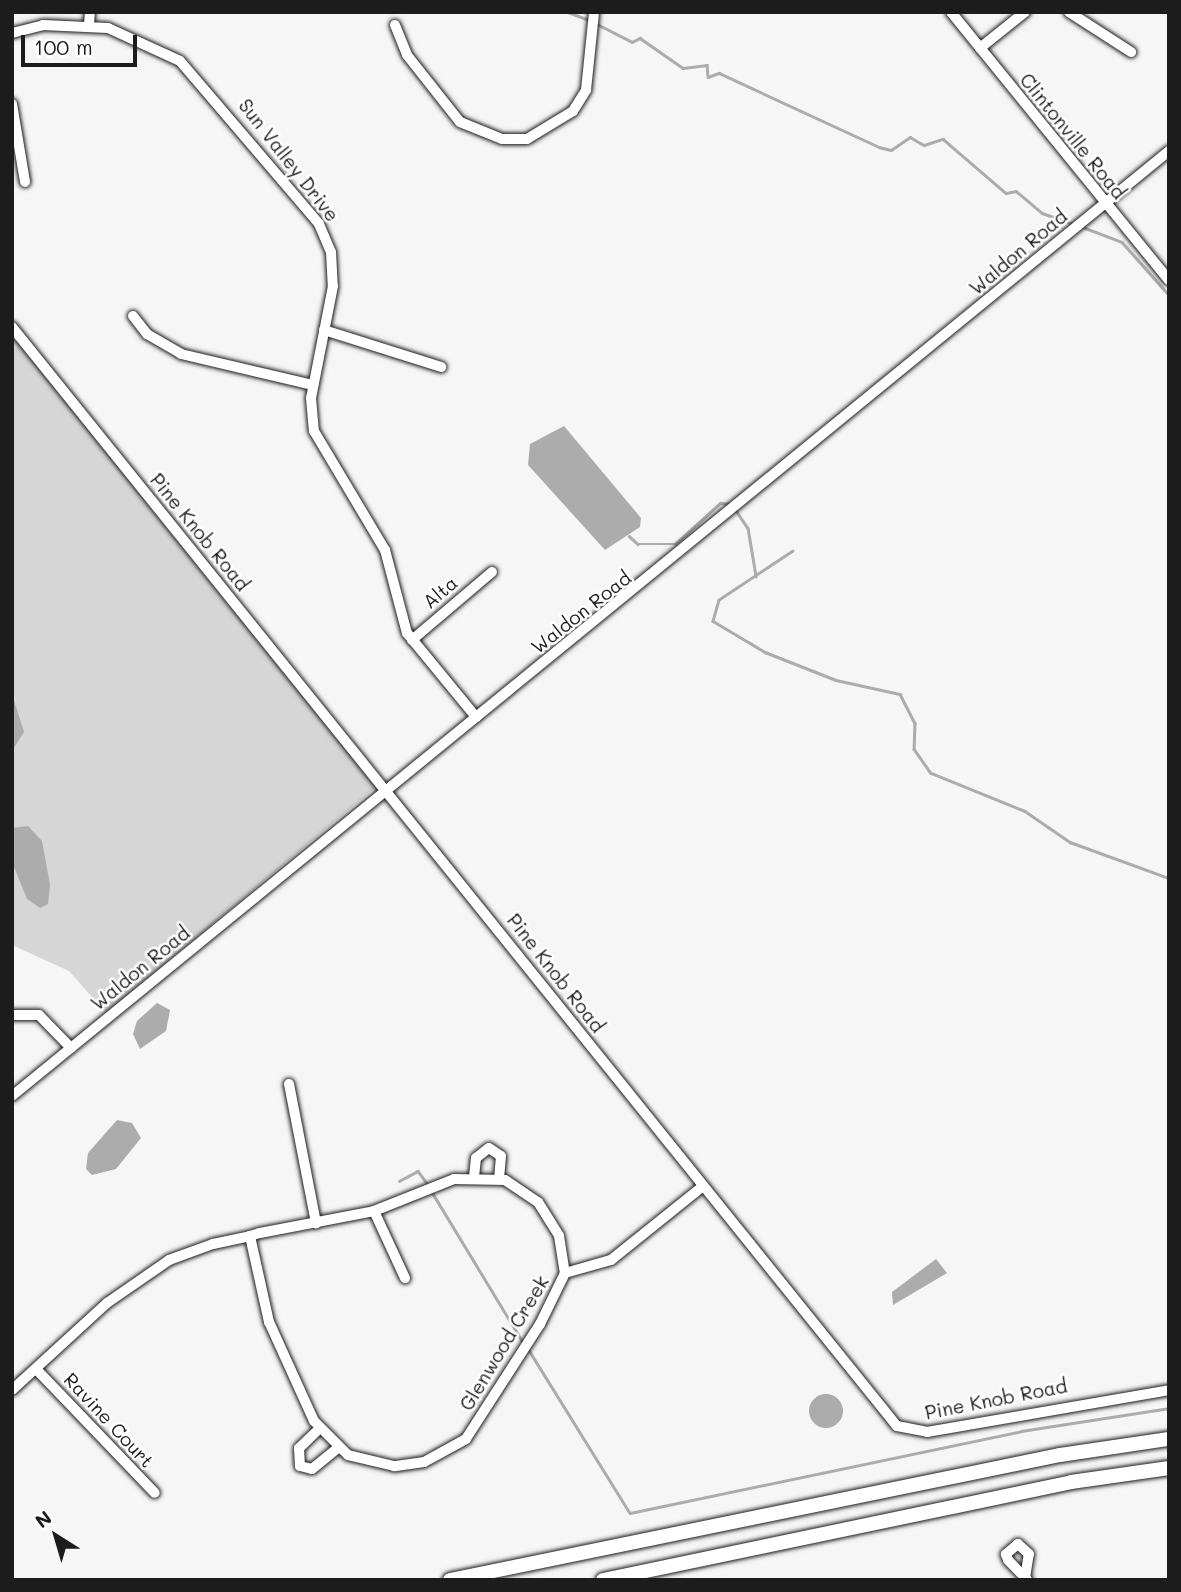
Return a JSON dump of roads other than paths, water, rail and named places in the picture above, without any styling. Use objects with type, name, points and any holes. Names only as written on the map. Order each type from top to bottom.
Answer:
[{"type":"highway","points":[[450,1580],[1060,1455],[1169,1439]]},
{"type":"highway","points":[[603,1580],[1071,1482],[1169,1468]]},
{"type":"street","points":[[89,26],[90,12]]},
{"type":"street","points":[[395,25],[407,55],[460,122],[502,138],[527,139],[573,111],[586,90],[594,12]]},
{"type":"street","name":"Clintonville Road","points":[[951,12],[1169,280]]},
{"type":"street","points":[[980,48],[1001,34],[1025,12]]},
{"type":"street","points":[[1069,12],[1131,52]]},
{"type":"street","name":"Sun Valley Drive","points":[[12,33],[89,26],[180,61],[306,206],[331,251],[333,286],[313,385],[311,421],[318,444],[380,540],[412,640],[476,716]]},
{"type":"street","points":[[12,104],[25,182]]},
{"type":"street","name":"Waldon Road","points":[[12,1096],[1169,151]]},
{"type":"street","points":[[133,316],[147,334],[181,354],[313,385]]},
{"type":"street","name":"Pine Knob Road","points":[[12,327],[703,1186],[904,1431],[1169,1390]]},
{"type":"street","points":[[324,330],[441,367]]},
{"type":"street","name":"Alta","points":[[412,640],[492,572]]},
{"type":"street","points":[[12,1015],[39,1015],[71,1048]]},
{"type":"street","points":[[289,1084],[316,1223]]},
{"type":"street","points":[[474,1177],[480,1151],[489,1147],[500,1156],[499,1179]]},
{"type":"street","name":"Glenwood Creek","points":[[12,1390],[136,1280],[169,1260],[250,1236],[374,1211],[474,1177],[499,1179],[530,1196],[550,1219],[565,1272],[540,1324],[466,1439],[424,1462],[394,1466],[369,1462],[339,1447],[319,1429],[269,1322],[250,1236]]},
{"type":"street","points":[[565,1272],[611,1261],[703,1186]]},
{"type":"street","points":[[374,1211],[405,1278]]},
{"type":"street","name":"Ravine Court","points":[[37,1370],[155,1493]]},
{"type":"street","points":[[319,1429],[296,1454],[300,1466],[312,1469],[339,1447]]},
{"type":"waterway","points":[[568,12],[591,21]]},
{"type":"waterway","points":[[597,24],[632,42],[640,38],[683,68],[707,65],[708,77],[719,73],[879,147],[891,150],[910,137],[924,145],[943,139],[1006,193],[1016,191],[1042,213],[1074,224]]},
{"type":"waterway","points":[[1080,226],[1122,242],[1169,295]]},
{"type":"waterway","points":[[629,536],[638,544],[675,544],[720,503],[731,504]]},
{"type":"waterway","points":[[735,509],[748,528],[756,576]]},
{"type":"waterway","points":[[793,551],[719,600],[713,621],[765,652],[836,680],[900,694],[915,723],[914,749],[931,773],[1025,811],[1070,842],[1169,878]]},
{"type":"waterway","points":[[399,1181],[418,1171],[429,1186]]},
{"type":"waterway","points":[[432,1192],[523,1342]]},
{"type":"waterway","points":[[527,1347],[630,1513],[1021,1431],[1169,1408]]}]
